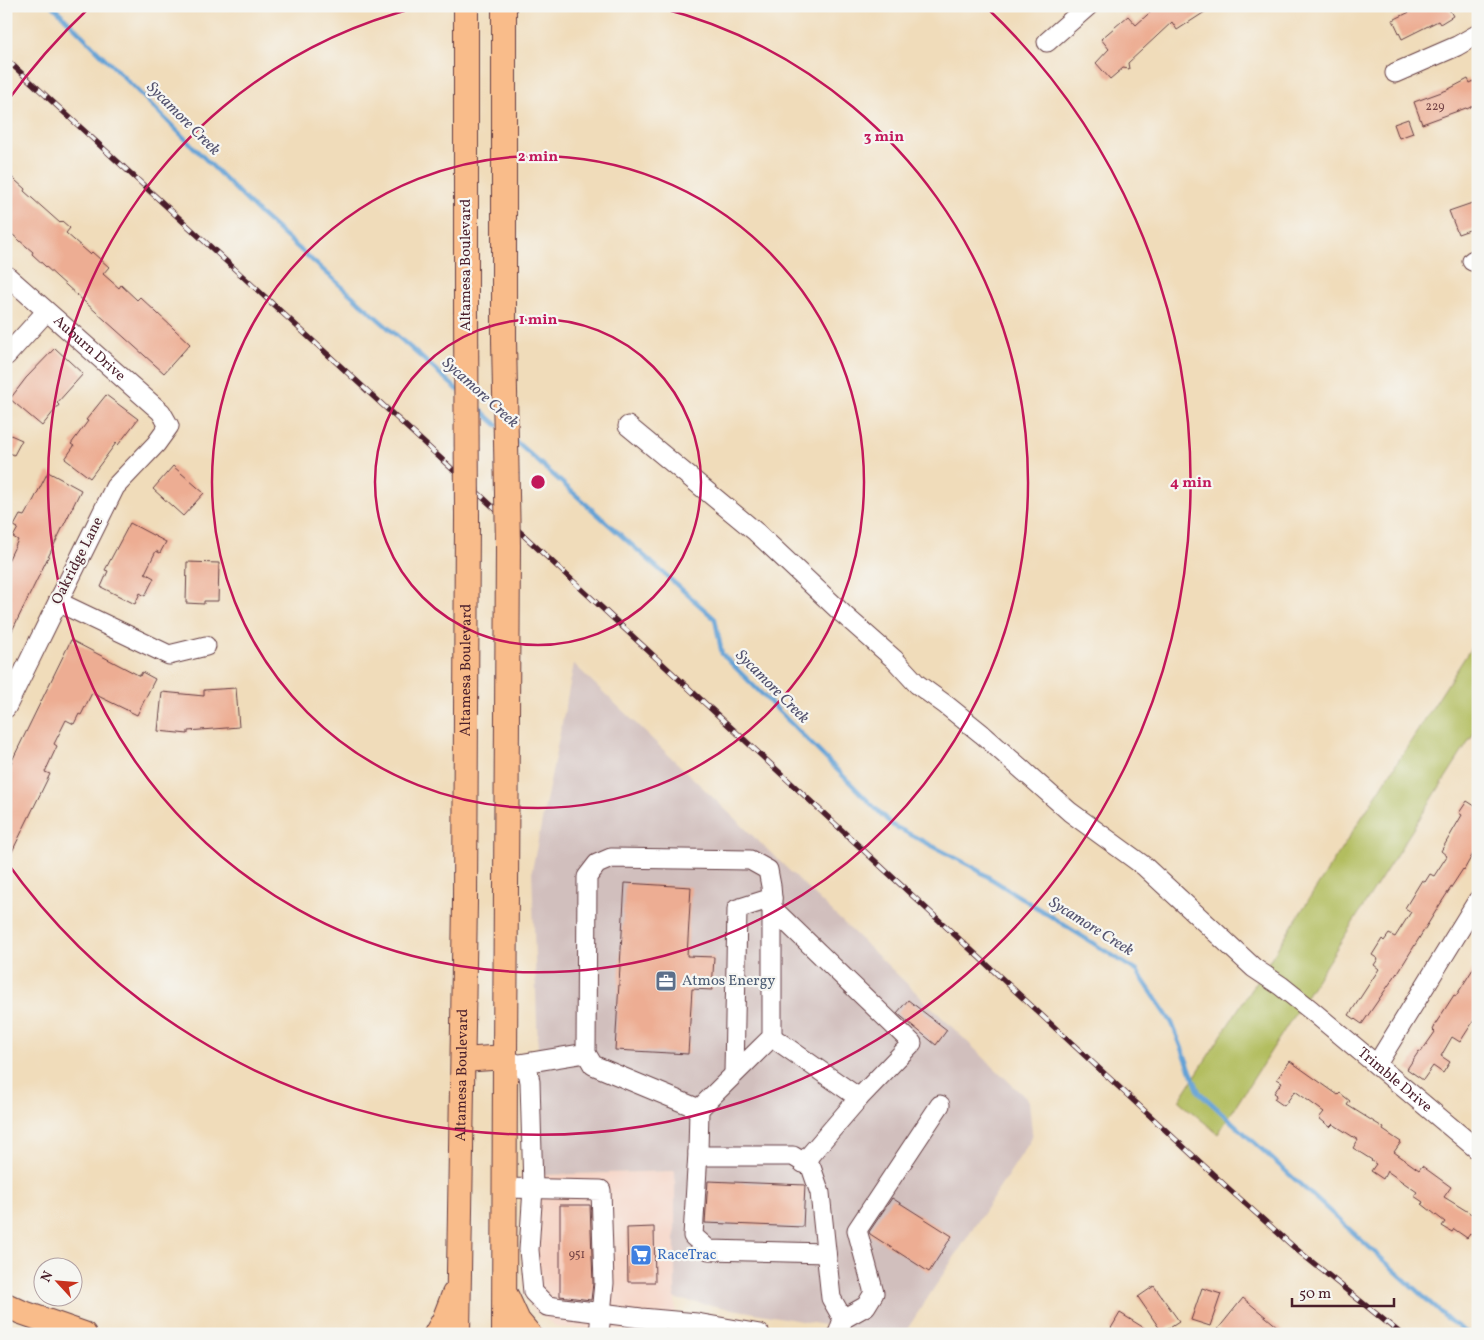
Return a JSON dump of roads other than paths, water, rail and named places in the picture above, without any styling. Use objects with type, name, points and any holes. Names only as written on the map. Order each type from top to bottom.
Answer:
[{"type":"main road","name":"Altamesa Boulevard","points":[[458,1334],[465,902],[467,518],[466,6]]},
{"type":"main road","points":[[504,6],[504,340],[508,546],[512,1061],[504,1188],[504,1334]]},
{"type":"main road","points":[[463,1060],[512,1061]]},
{"type":"main road","points":[[436,1334],[444,1320],[459,1280]]},
{"type":"main road","points":[[504,1292],[518,1321],[529,1334]]},
{"type":"main road","points":[[6,1304],[21,1312],[82,1334]]},
{"type":"street","points":[[1047,42],[1088,6]]},
{"type":"street","points":[[1395,73],[1457,46],[1478,34]]},
{"type":"street","name":"Auburn Drive","points":[[6,275],[161,412],[169,426]]},
{"type":"street","points":[[6,356],[46,312]]},
{"type":"street","name":"Oakridge Lane","points":[[7,705],[115,488],[156,444],[169,426]]},
{"type":"street","name":"Trimble Drive","points":[[628,426],[756,532],[894,659],[917,684],[982,734],[1070,812],[1144,866],[1254,968],[1281,986],[1311,1010],[1478,1150]]},
{"type":"street","points":[[58,602],[169,654],[206,646]]},
{"type":"street","points":[[699,1109],[593,1065],[586,1053],[587,877],[597,864],[611,858],[750,860],[768,870],[772,903],[772,1037],[699,1109],[693,1236],[709,1250],[826,1253]]},
{"type":"street","points":[[1377,1064],[1478,900]]},
{"type":"street","points":[[734,1074],[737,908],[772,903]]},
{"type":"street","points":[[772,903],[912,1043],[859,1098],[803,1163]]},
{"type":"street","points":[[772,1037],[859,1098]]},
{"type":"street","points":[[512,1061],[586,1053]]},
{"type":"street","points":[[512,1061],[528,1071],[530,1082],[533,1188],[529,1250],[533,1292],[547,1306],[697,1323],[760,1334]]},
{"type":"street","points":[[698,1152],[704,1156],[793,1156],[811,1168],[820,1193],[831,1298],[840,1326],[866,1306],[874,1293],[857,1230],[940,1106]]},
{"type":"street","points":[[504,1188],[601,1190],[604,1283],[600,1334]]},
{"type":"waterway","name":"Sycamore Creek","points":[[53,6],[259,213],[458,390]]},
{"type":"waterway","name":"Sycamore Creek","points":[[475,405],[497,425]]},
{"type":"waterway","name":"Sycamore Creek","points":[[514,440],[715,619],[722,654],[892,825],[971,866],[1137,971],[1172,1023],[1199,1092],[1450,1321],[1469,1334]]},
{"type":"railway","points":[[6,59],[423,442],[1229,1189],[1296,1249],[1401,1334]]},
{"type":"place","name":"Atmos Energy","points":[[666,981]]},
{"type":"place","name":"RaceTrac","points":[[641,1255]]}]
